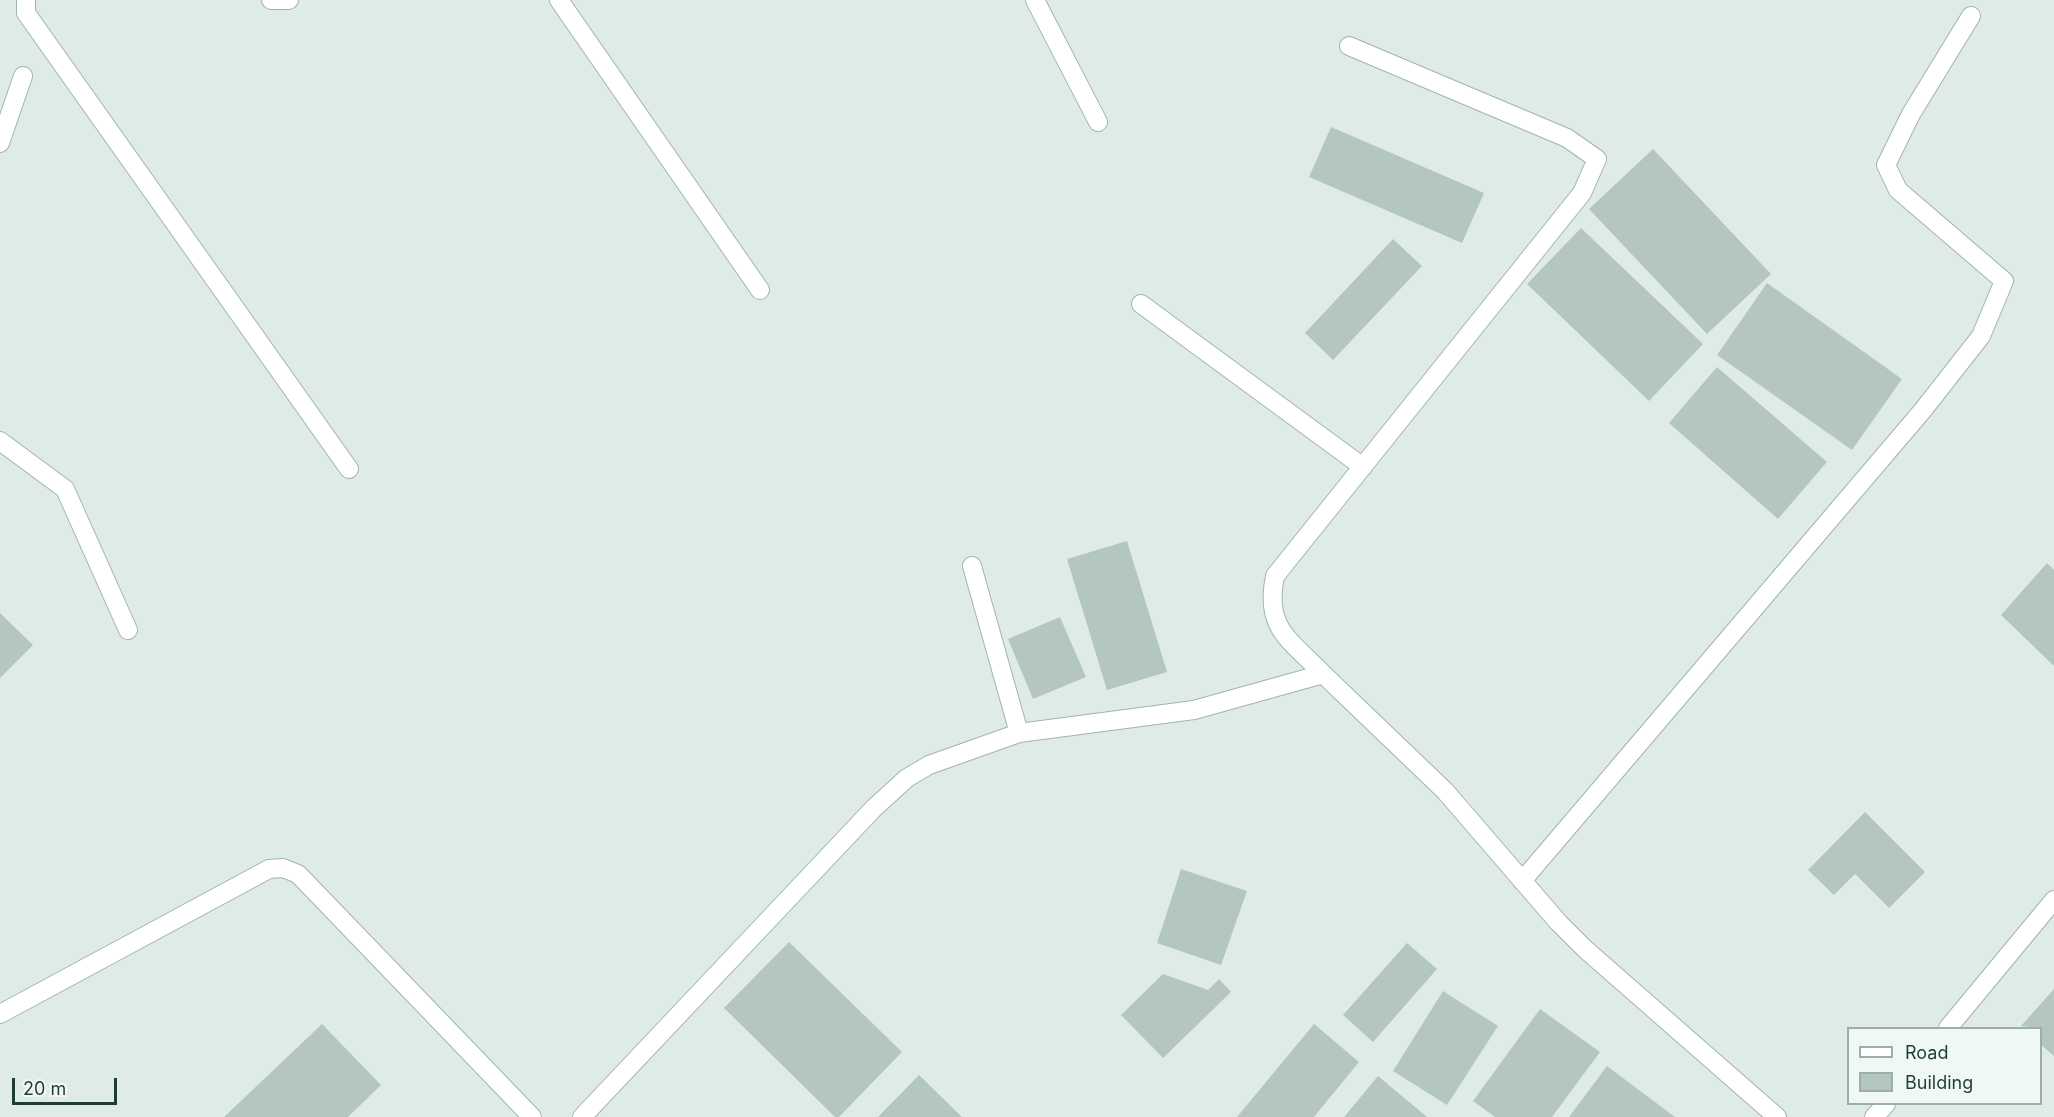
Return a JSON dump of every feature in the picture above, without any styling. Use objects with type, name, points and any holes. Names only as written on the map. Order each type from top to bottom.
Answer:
[{"type":"street","points":[[26,0],[26,14],[349,469]]},
{"type":"street","points":[[271,0],[289,0]]},
{"type":"street","points":[[559,0],[760,290]]},
{"type":"street","points":[[1035,0],[1098,122]]},
{"type":"street","points":[[1522,881],[1923,411],[1981,336],[2004,281],[1898,190],[1886,165],[1911,114],[1971,16]]},
{"type":"street","points":[[1349,46],[1567,138],[1597,159],[1582,193],[1275,576],[1270,598],[1276,626],[1445,791],[1522,881],[1586,949],[1777,1117]]},
{"type":"street","points":[[0,143],[23,76]]},
{"type":"street","points":[[1140,304],[1363,467]]},
{"type":"street","points":[[0,441],[65,489],[128,630]]},
{"type":"street","points":[[972,566],[1019,733]]},
{"type":"street","points":[[582,1117],[874,808],[907,778],[929,765],[1019,733],[1194,710],[1323,674]]},
{"type":"street","points":[[0,1014],[269,870],[283,868],[298,874],[532,1117]]},
{"type":"street","points":[[1950,1027],[2054,900]]},
{"type":"street","points":[[1874,1117],[1885,1105]]},
{"type":"building","points":[[1331,127],[1484,193],[1462,243],[1309,177]]},
{"type":"building","points":[[1653,149],[1771,274],[1707,334],[1589,209]]},
{"type":"building","points":[[1581,228],[1703,344],[1649,401],[1527,284]]},
{"type":"building","points":[[1393,239],[1422,266],[1333,360],[1305,333]]},
{"type":"building","points":[[1767,283],[1902,379],[1852,450],[1717,355]]},
{"type":"building","points":[[1717,367],[1827,462],[1778,519],[1669,423]]},
{"type":"building","points":[[1127,541],[1167,672],[1107,690],[1067,559]]},
{"type":"building","points":[[2047,563],[2054,570],[2054,666],[2001,615]]},
{"type":"building","points":[[0,613],[33,645],[0,678]]},
{"type":"building","points":[[1060,617],[1086,677],[1033,699],[1008,639]]},
{"type":"building","points":[[1865,812],[1925,872],[1889,908],[1855,874],[1834,895],[1808,870]]},
{"type":"building","points":[[1181,869],[1247,891],[1221,965],[1157,943]]},
{"type":"building","points":[[789,942],[902,1052],[839,1117],[835,1117],[724,1008]]},
{"type":"building","points":[[1407,943],[1437,969],[1373,1042],[1343,1015]]},
{"type":"building","points":[[1163,974],[1208,990],[1219,979],[1231,992],[1163,1058],[1121,1015]]},
{"type":"building","points":[[2054,989],[2054,1056],[2042,1046],[2042,1027],[2021,1026]]},
{"type":"building","points":[[1443,991],[1498,1026],[1447,1105],[1393,1071]]},
{"type":"building","points":[[1540,1009],[1600,1052],[1552,1117],[1495,1117],[1473,1101]]},
{"type":"building","points":[[322,1024],[381,1085],[348,1117],[224,1117]]},
{"type":"building","points":[[1314,1024],[1359,1062],[1314,1117],[1237,1117]]},
{"type":"building","points":[[1607,1066],[1675,1117],[1569,1117]]},
{"type":"building","points":[[919,1075],[962,1117],[878,1117]]},
{"type":"building","points":[[1378,1076],[1427,1117],[1344,1117]]}]
